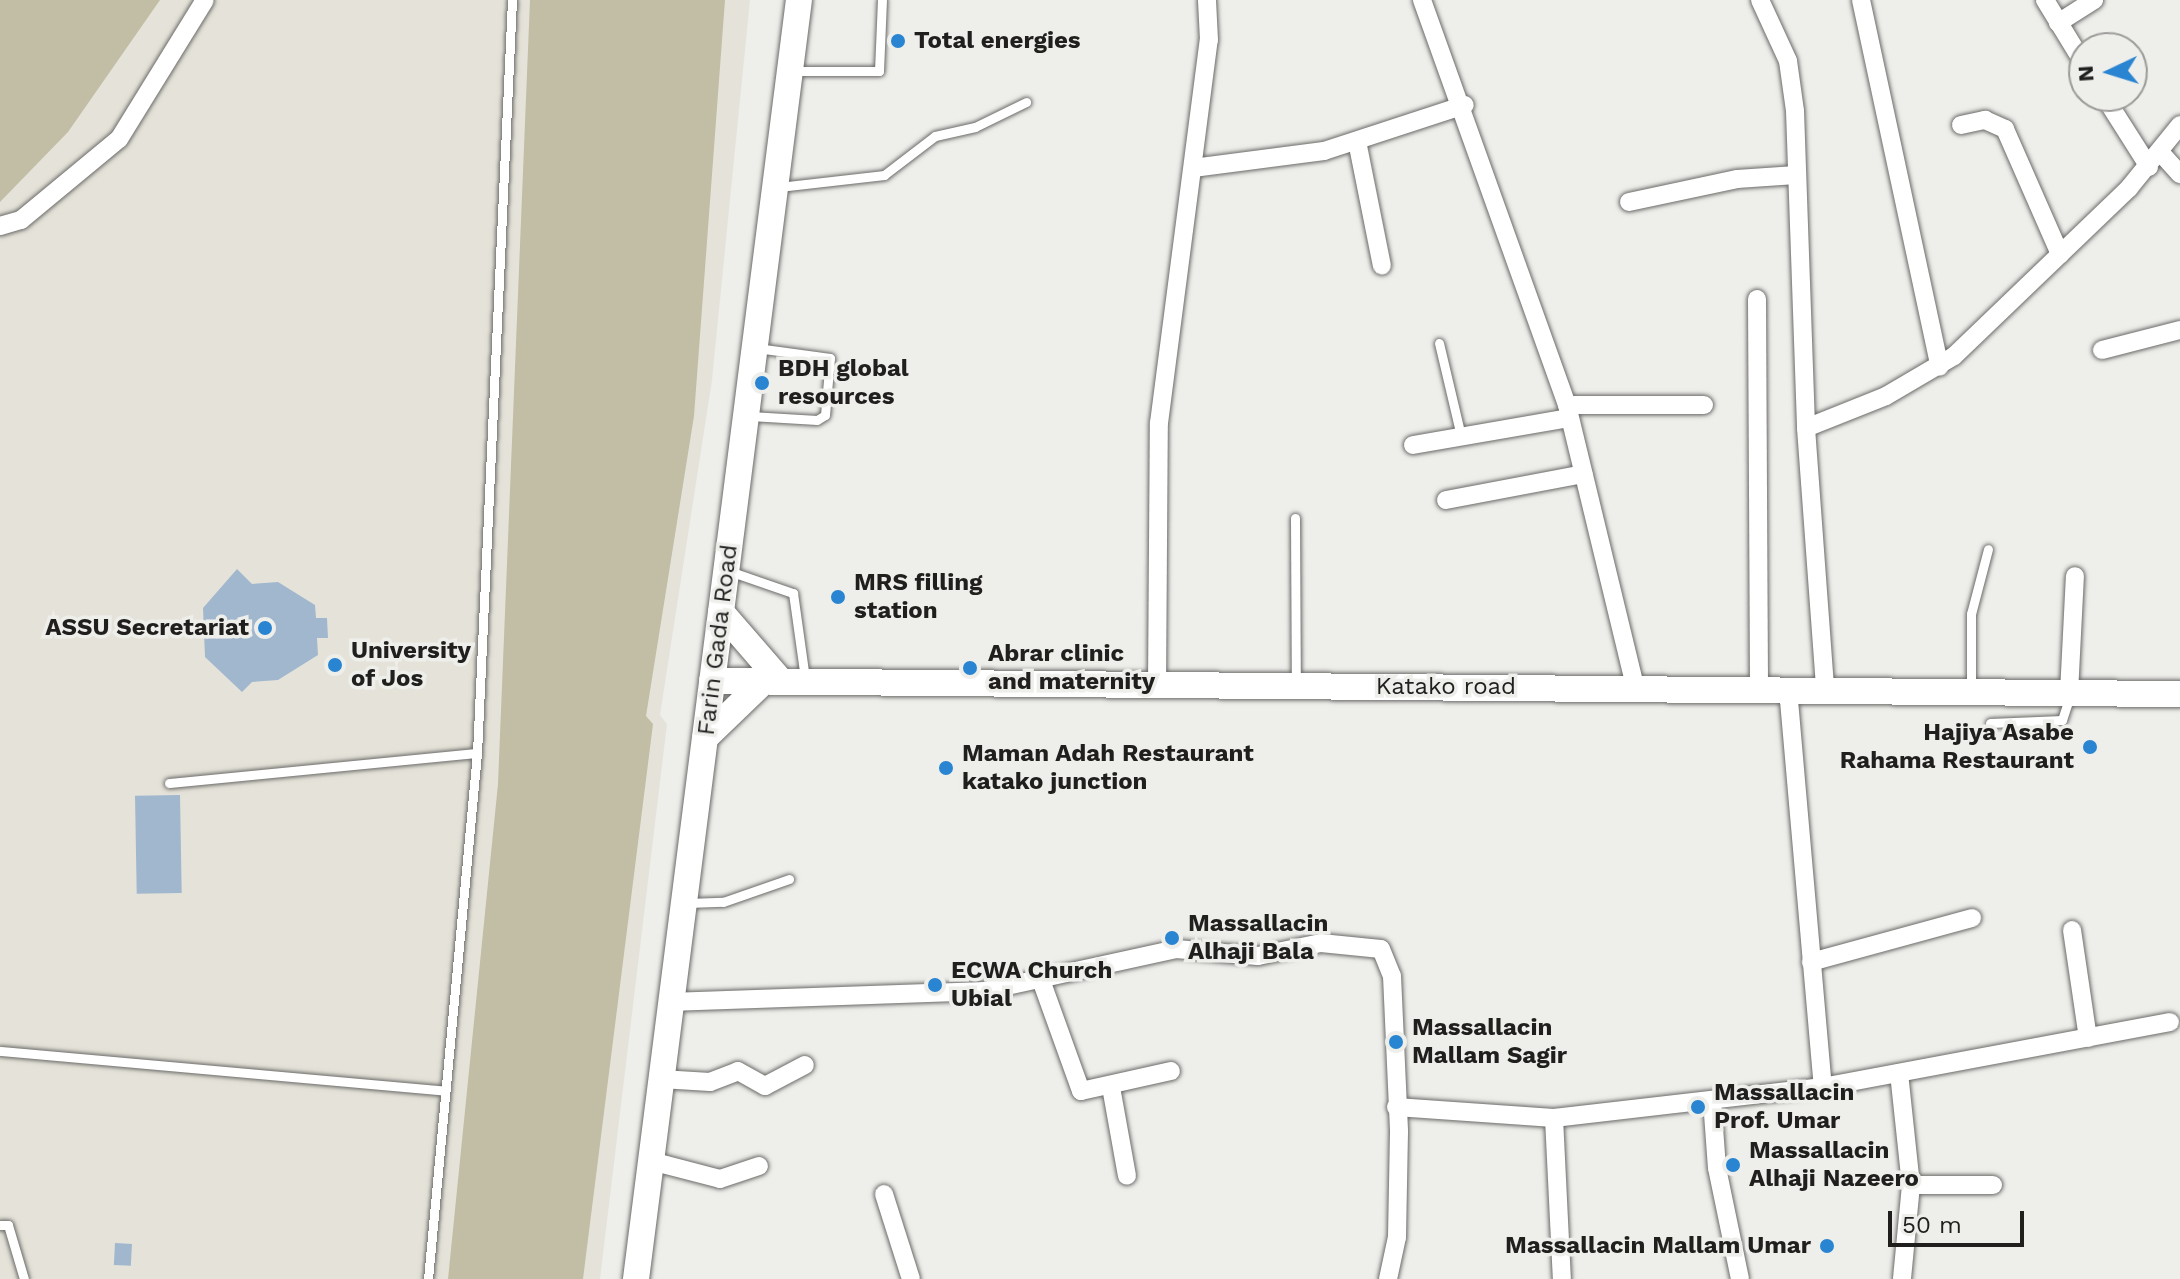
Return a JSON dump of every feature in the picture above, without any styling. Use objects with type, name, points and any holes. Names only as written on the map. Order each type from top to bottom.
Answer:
[{"type":"main road","name":"Farin Gada Road","points":[[636,1279],[799,0]]},
{"type":"main road","points":[[705,738],[783,681],[721,612]]},
{"type":"main road","name":"Katako road","points":[[712,681],[2180,694]]},
{"type":"street","points":[[0,226],[21,220],[119,139],[205,0]]},
{"type":"street","points":[[1157,687],[1159,423],[1209,40],[1207,0]]},
{"type":"street","points":[[1760,0],[1788,61],[1796,175],[1806,428],[1825,689]]},
{"type":"street","points":[[1861,0],[1940,367]]},
{"type":"street","points":[[2045,0],[2068,39]]},
{"type":"street","points":[[2058,23],[2094,0]]},
{"type":"street","points":[[1428,1],[1568,412],[1635,687]]},
{"type":"street","points":[[1193,168],[1357,141],[1465,105]]},
{"type":"street","points":[[2117,112],[2154,159],[2180,174]]},
{"type":"street","points":[[1961,125],[1985,120],[2005,129],[2060,254]]},
{"type":"street","points":[[1806,428],[1940,367],[2060,254],[2154,159],[2180,125]]},
{"type":"street","points":[[1357,141],[1382,266]]},
{"type":"street","points":[[1629,202],[1737,179],[1796,175]]},
{"type":"street","points":[[1757,299],[1759,689]]},
{"type":"street","points":[[2102,350],[2180,330]]},
{"type":"street","points":[[1413,445],[1568,412],[1704,405]]},
{"type":"street","points":[[1446,500],[1584,474]]},
{"type":"street","points":[[2069,693],[2075,576]]},
{"type":"street","points":[[1788,689],[1823,1087]]},
{"type":"street","points":[[1811,962],[1972,918]]},
{"type":"street","points":[[2072,930],[2088,1038]]},
{"type":"street","points":[[671,1002],[927,994],[1041,980],[1176,949],[1258,956],[1321,943],[1381,949],[1392,976],[1396,1107],[1397,1237],[1388,1279]]},
{"type":"street","points":[[1041,980],[1074,1081],[1088,1093],[1171,1071]]},
{"type":"street","points":[[1396,1107],[1554,1118],[1823,1087],[2170,1022]]},
{"type":"street","points":[[661,1079],[710,1082],[738,1071],[765,1086],[805,1065]]},
{"type":"street","points":[[1899,1073],[1911,1185],[1902,1279]]},
{"type":"street","points":[[1111,1087],[1127,1176]]},
{"type":"street","points":[[1712,1100],[1717,1168],[1740,1279]]},
{"type":"street","points":[[1554,1118],[1562,1279]]},
{"type":"street","points":[[651,1161],[720,1179],[759,1166]]},
{"type":"street","points":[[1911,1185],[1993,1185]]},
{"type":"street","points":[[884,1194],[911,1279]]},
{"type":"lane","points":[[428,1279],[477,753],[512,0]]},
{"type":"lane","points":[[790,71],[879,71],[882,0]]},
{"type":"lane","points":[[775,187],[884,175],[935,136],[975,127],[1026,102]]},
{"type":"lane","points":[[1439,343],[1461,436]]},
{"type":"lane","points":[[746,415],[817,420],[825,415],[830,358],[755,348]]},
{"type":"lane","points":[[1295,518],[1296,687]]},
{"type":"lane","points":[[1971,691],[1971,614],[1988,549]]},
{"type":"lane","points":[[727,570],[793,593],[783,681]]},
{"type":"lane","points":[[1990,723],[2062,720],[2070,709],[2069,693]]},
{"type":"lane","points":[[169,783],[477,753]]},
{"type":"lane","points":[[684,904],[723,902],[789,879]]},
{"type":"lane","points":[[0,1051],[444,1091]]},
{"type":"lane","points":[[0,1225],[8,1225],[24,1279]]},
{"type":"shaded area","name":"University of Jos","points":[[0,0],[750,0],[712,380],[660,715],[667,724],[600,1279],[0,1279]]},
{"type":"shaded area","points":[[0,0],[160,0],[68,132],[0,202]]},
{"type":"shaded area","points":[[530,0],[725,0],[694,416],[646,716],[653,724],[583,1279],[448,1279],[498,784]]},
{"type":"building","name":"ASSU Secretariat","points":[[237,569],[252,584],[278,582],[315,605],[316,618],[327,618],[328,638],[317,638],[318,655],[278,680],[252,682],[242,692],[205,657],[203,608]]},
{"type":"building","points":[[180,795],[182,893],[137,894],[135,796]]},
{"type":"building","points":[[115,1243],[132,1244],[131,1266],[114,1265]]},
{"type":"place","name":"Total energies","points":[[898,41]]},
{"type":"place","name":"BDH global resources","points":[[762,383]]},
{"type":"place","name":"MRS filling station","points":[[838,597]]},
{"type":"place","name":"ASSU Secretariat","points":[[265,628]]},
{"type":"place","name":"University of Jos","points":[[335,665]]},
{"type":"place","name":"Abrar clinic and maternity","points":[[970,668]]},
{"type":"place","name":"Hajiya Asabe Rahama Restaurant","points":[[2090,747]]},
{"type":"place","name":"Maman Adah Restaurant katako junction","points":[[946,768]]},
{"type":"place","name":"Massallacin Alhaji Bala","points":[[1172,938]]},
{"type":"place","name":"ECWA Church Ubial","points":[[935,985]]},
{"type":"place","name":"Massallacin Mallam Sagir","points":[[1396,1042]]},
{"type":"place","name":"Massallacin Prof. Umar","points":[[1698,1107]]},
{"type":"place","name":"Massallacin Alhaji Nazeero","points":[[1733,1165]]},
{"type":"place","name":"Massallacin Mallam Umar","points":[[1827,1246]]}]
